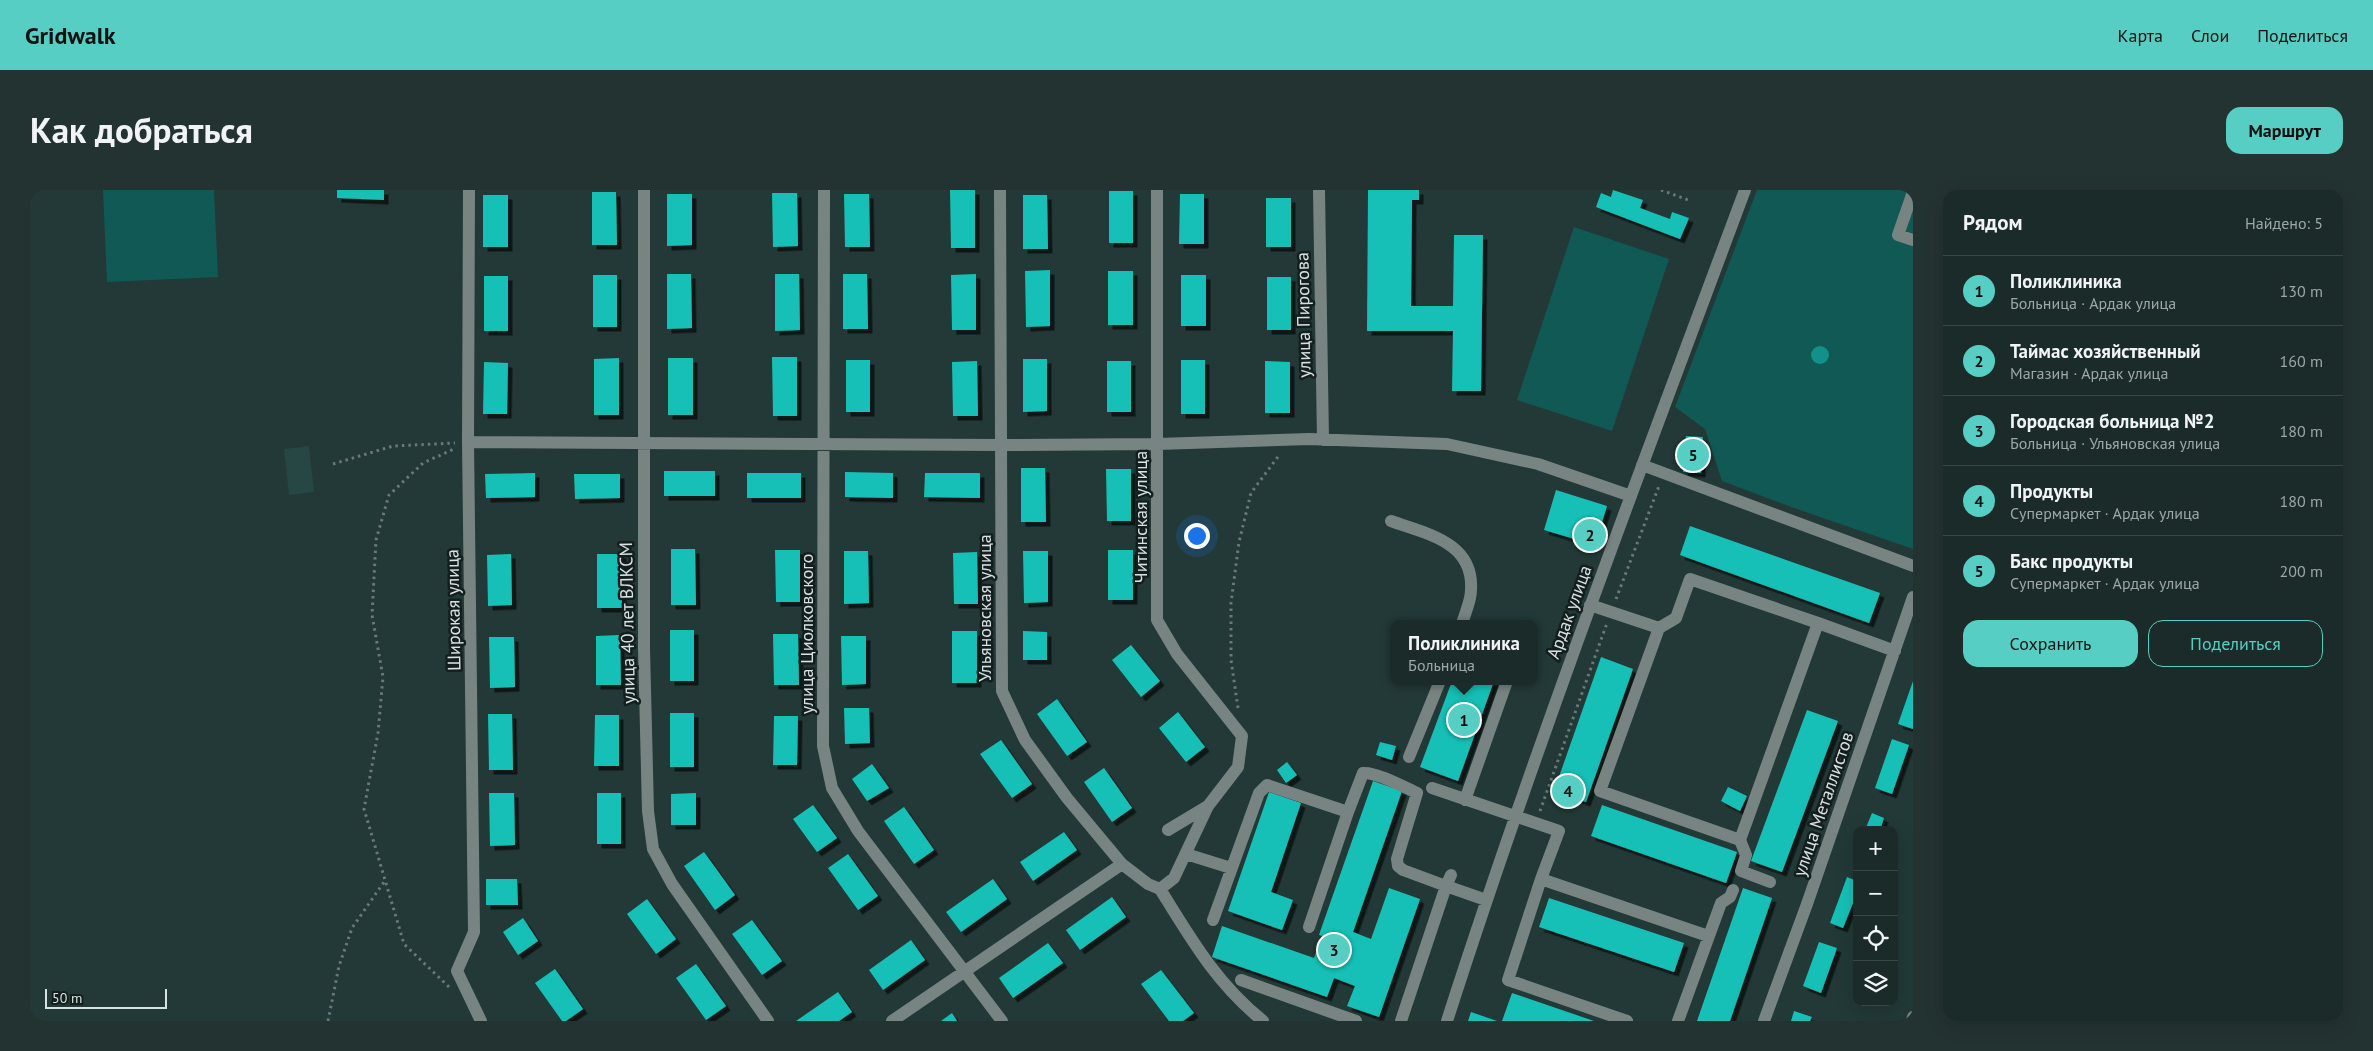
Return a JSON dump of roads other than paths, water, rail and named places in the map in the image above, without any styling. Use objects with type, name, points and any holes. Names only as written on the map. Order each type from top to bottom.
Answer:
[{"type":"street","name":"Широкая улица","points":[[469,190],[468,442],[474,932],[457,971],[481,1021]]},
{"type":"street","name":"улица 40 лет ВЛКСМ","points":[[644,190],[644,649],[648,811],[653,849],[672,884],[768,1021]]},
{"type":"street","name":"улица Циолковского","points":[[824,190],[823,746],[832,788],[858,831],[966,971],[1002,1021]]},
{"type":"street","name":"Ульяновская улица","points":[[1000,190],[1002,691],[1025,740],[1067,798],[1122,864],[1148,884],[1160,889],[1208,965],[1242,1004],[1262,1021]]},
{"type":"street","name":"Читинская улица","points":[[1157,190],[1158,620],[1177,654],[1242,736],[1238,767],[1208,806]]},
{"type":"street","name":"улица Пирогова","points":[[1319,190],[1323,440]]},
{"type":"street","name":"Ардак улица","points":[[1447,1021],[1514,817],[1590,605],[1745,190]]},
{"type":"street","points":[[1913,192],[1898,235],[1913,240]]},
{"type":"street","points":[[468,442],[1001,445],[1323,440],[1447,444],[1538,464],[1631,496]]},
{"type":"street","points":[[1642,465],[1913,566]]},
{"type":"street","points":[[1391,521],[1449,542],[1468,563],[1471,590],[1463,620]]},
{"type":"street","points":[[1740,840],[1600,792],[1660,628],[1676,618],[1690,579],[1895,651]]},
{"type":"street","name":"улица Металлистов","points":[[1764,1021],[1913,597]]},
{"type":"street","points":[[1590,605],[1660,628]]},
{"type":"street","points":[[1770,882],[1740,871],[1746,855],[1740,840],[1818,623]]},
{"type":"street","points":[[1409,757],[1438,685]]},
{"type":"street","points":[[1465,800],[1506,685]]},
{"type":"street","points":[[1309,928],[1348,812],[1363,774],[1368,773],[1417,793],[1398,859],[1398,866],[1403,870],[1448,880],[1486,900]]},
{"type":"street","points":[[1213,920],[1260,793],[1267,785],[1348,812]]},
{"type":"street","points":[[1432,788],[1559,831],[1508,980],[1627,1021]]},
{"type":"street","points":[[1168,830],[1208,806]]},
{"type":"street","points":[[1160,889],[1174,878],[1208,806]]},
{"type":"street","points":[[1186,854],[1231,868]]},
{"type":"street","points":[[892,1021],[1122,864]]},
{"type":"street","points":[[1541,879],[1708,936]]},
{"type":"street","points":[[1401,1021],[1448,880]]},
{"type":"street","points":[[1678,1021],[1721,903],[1730,897],[1733,890]]},
{"type":"street","points":[[1241,980],[1356,1021]]},
{"type":"street","points":[[1912,1021],[1913,1017]]},
{"type":"place","name":"Бакс продукты","points":[[1693,455]]},
{"type":"place","name":"Таймас хозяйственный","points":[[1590,535]]},
{"type":"place","name":"Поликлиника","points":[[1464,720]]},
{"type":"place","name":"Продукты","points":[[1568,791]]},
{"type":"place","name":"Городская больница №2","points":[[1334,950]]}]
